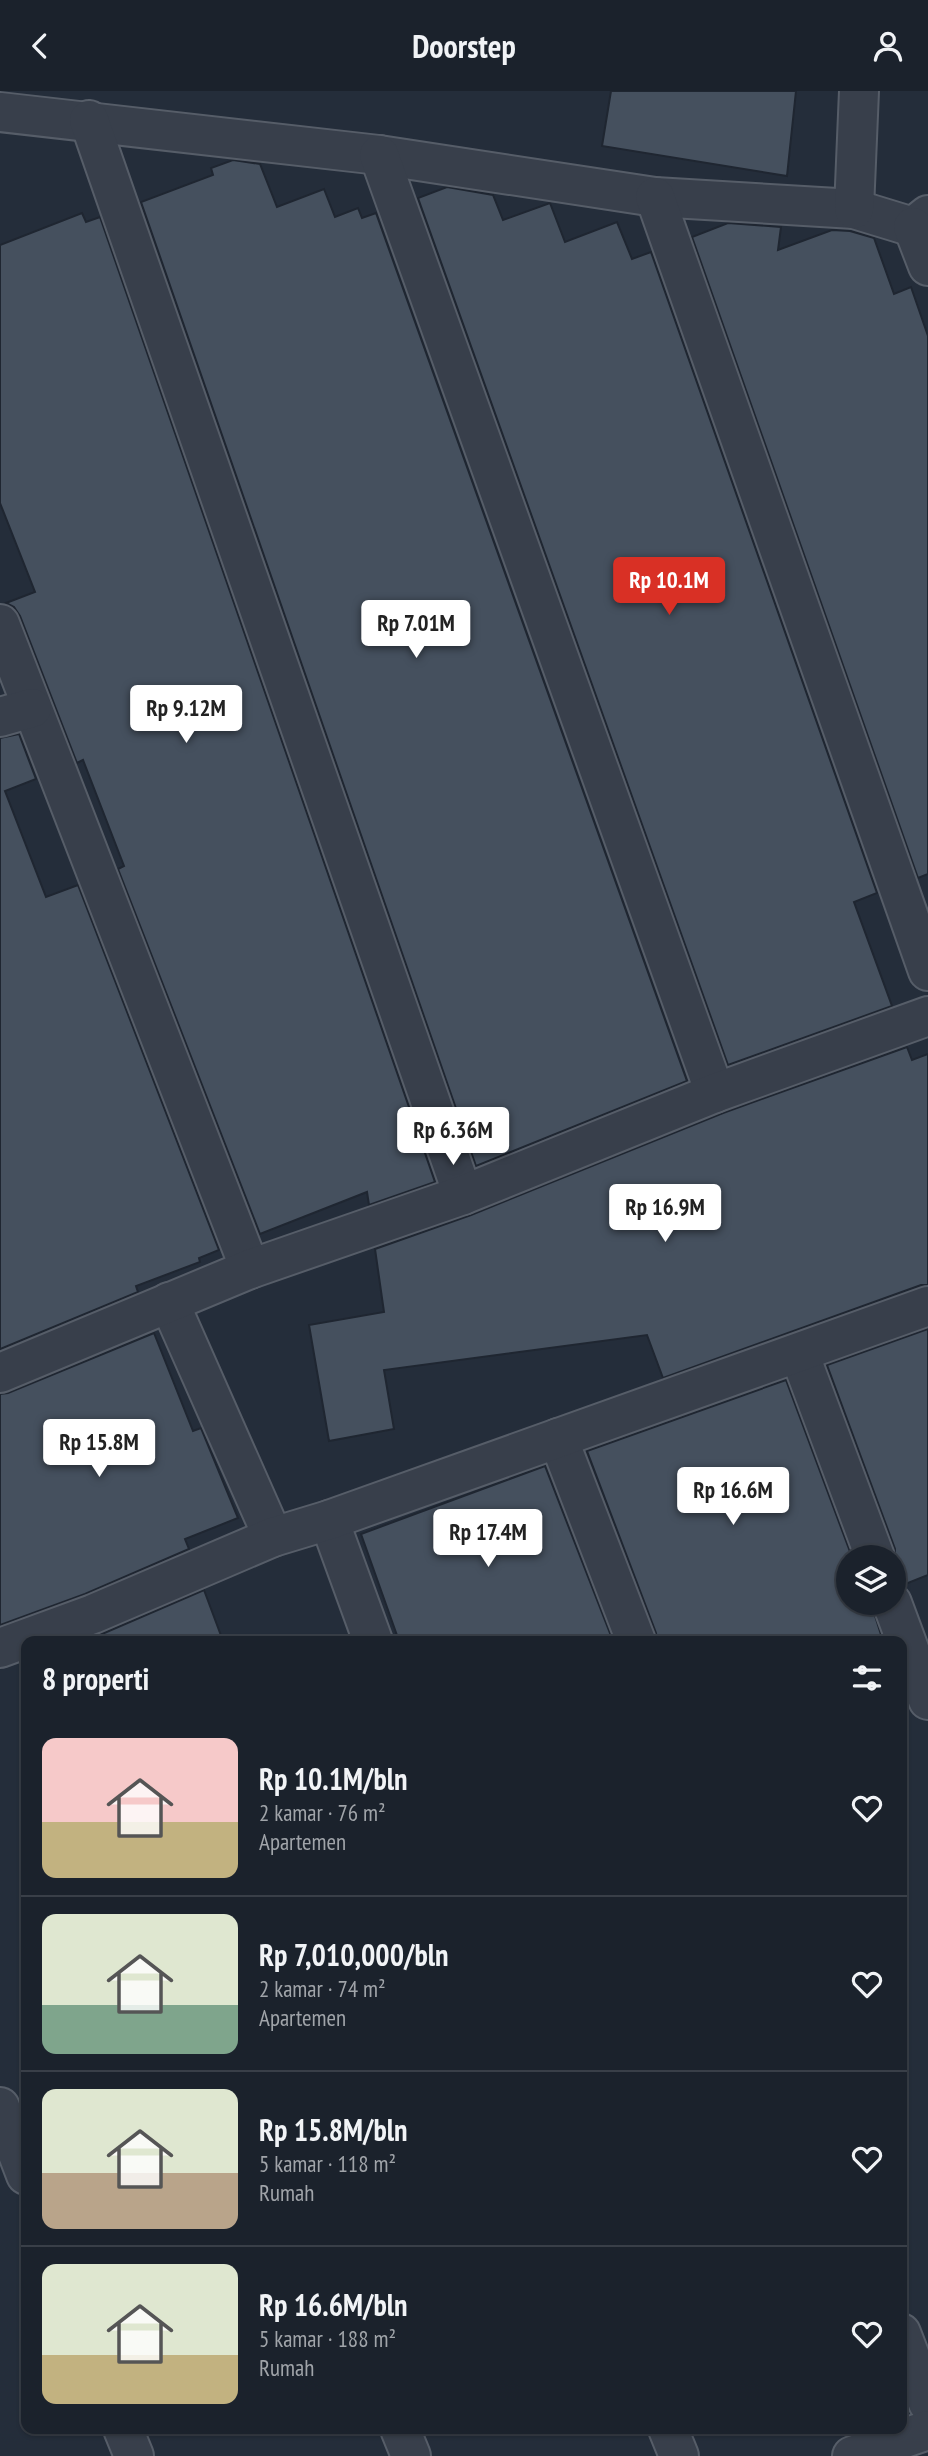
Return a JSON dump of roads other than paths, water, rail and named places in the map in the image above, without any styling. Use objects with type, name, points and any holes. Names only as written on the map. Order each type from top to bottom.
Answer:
[{"type":"street","points":[[854,209],[859,91]]},
{"type":"street","points":[[0,111],[379,155],[655,198],[854,209],[920,221],[928,266]]},
{"type":"street","points":[[89,120],[463,1195]]},
{"type":"street","points":[[379,155],[715,1093]]},
{"type":"street","points":[[655,198],[928,971]]},
{"type":"street","points":[[0,624],[16,712],[250,1269]]},
{"type":"street","points":[[0,1373],[250,1269],[463,1195],[715,1093],[928,1016]]},
{"type":"street","points":[[169,1302],[273,1538]]},
{"type":"street","points":[[59,1636],[98,1628],[273,1538],[928,1306]]},
{"type":"street","points":[[799,1353],[871,1545]]},
{"type":"street","points":[[558,1438],[634,1636]]},
{"type":"street","points":[[329,1520],[371,1636]]},
{"type":"street","points":[[896,1615],[904,1636]]},
{"type":"street","points":[[907,1643],[928,1700]]},
{"type":"street","points":[[0,1648],[21,1644]]},
{"type":"street","points":[[0,2107],[21,2162]]},
{"type":"street","points":[[907,2349],[928,2403]]},
{"type":"street","points":[[852,2456],[928,2430]]},
{"type":"street","points":[[125,2434],[134,2456]]},
{"type":"street","points":[[402,2434],[411,2456]]},
{"type":"street","points":[[670,2434],[679,2456]]}]
